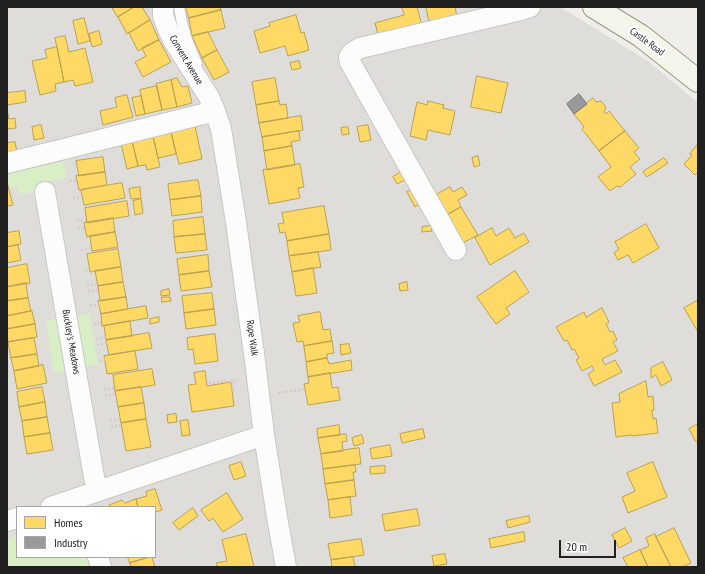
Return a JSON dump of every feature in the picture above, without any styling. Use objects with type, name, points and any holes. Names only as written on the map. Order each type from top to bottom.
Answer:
[{"type":"main road","name":"Castle Road","points":[[594,7],[640,36],[698,82]]},
{"type":"street","name":"Convent Avenue","points":[[163,7],[163,16],[173,40],[215,110]]},
{"type":"street","points":[[456,250],[350,62],[349,57],[352,52],[360,48],[530,7]]},
{"type":"street","points":[[7,163],[215,110]]},
{"type":"street","name":"Rope Walk","points":[[215,110],[223,138],[234,207],[264,435],[286,567]]},
{"type":"street","name":"Buckley's Meadows","points":[[45,192],[94,477],[88,498]]},
{"type":"street","points":[[55,506],[88,498],[264,435]]},
{"type":"lane","points":[[179,7],[185,34],[199,71],[198,81]]},
{"type":"path","points":[[70,181],[77,180]]},
{"type":"path","points":[[73,198],[82,197]]},
{"type":"path","points":[[77,221],[86,220]]},
{"type":"path","points":[[78,229],[85,228]]},
{"type":"path","points":[[81,250],[92,248]]},
{"type":"path","points":[[87,285],[97,284]]},
{"type":"path","points":[[88,291],[98,290]]},
{"type":"path","points":[[90,306],[99,304]]},
{"type":"path","points":[[94,324],[102,323]]},
{"type":"path","points":[[96,339],[106,337]]},
{"type":"path","points":[[97,345],[107,343]]},
{"type":"path","points":[[100,361],[105,360]]},
{"type":"path","points":[[209,383],[243,380]]},
{"type":"path","points":[[232,381],[233,391]]},
{"type":"path","points":[[104,390],[115,388]]},
{"type":"path","points":[[275,394],[305,389]]},
{"type":"path","points":[[105,396],[116,394]]},
{"type":"path","points":[[110,420],[120,419]]},
{"type":"path","points":[[111,427],[121,425]]},
{"type":"shaded area","points":[[7,7],[560,7],[648,61],[698,103],[698,567],[7,567]]},
{"type":"green space","points":[[64,161],[66,178],[43,182],[45,191],[20,194],[16,186],[9,188],[7,174]]},
{"type":"green space","points":[[89,314],[98,364],[84,367],[76,316]]},
{"type":"green space","points":[[58,319],[66,371],[54,373],[46,321]]},
{"type":"green space","points":[[16,535],[16,558],[88,558],[91,567],[7,567],[7,539]]},
{"type":"building: Homes","points":[[112,7],[134,7],[118,17]]},
{"type":"building: Homes","points":[[134,7],[142,7],[150,20],[127,34],[118,17]]},
{"type":"building: Homes","points":[[186,7],[220,7],[221,10],[189,18]]},
{"type":"building: Homes","points":[[402,7],[417,7],[422,26],[379,38],[375,23],[404,15]]},
{"type":"building: Homes","points":[[426,7],[455,7],[457,17],[430,24]]},
{"type":"building: Homes","points":[[221,10],[225,28],[192,36],[189,18]]},
{"type":"building: Homes","points":[[296,15],[301,33],[304,32],[309,50],[288,56],[285,46],[260,53],[254,31],[270,26],[269,23]]},
{"type":"building: Homes","points":[[84,18],[90,41],[78,44],[73,21]]},
{"type":"building: Homes","points":[[150,20],[159,40],[138,51],[129,33]]},
{"type":"building: Homes","points":[[99,31],[102,44],[92,47],[89,34]]},
{"type":"building: Homes","points":[[208,32],[217,50],[202,58],[192,36]]},
{"type":"building: Homes","points":[[65,36],[69,52],[85,48],[93,82],[75,86],[73,80],[64,82],[55,38]]},
{"type":"building: Homes","points":[[159,40],[171,62],[143,77],[135,62],[146,56],[142,48]]},
{"type":"building: Homes","points":[[57,47],[64,82],[55,84],[56,91],[40,95],[32,61],[47,58],[45,50]]},
{"type":"building: Homes","points":[[217,50],[229,72],[214,80],[202,58]]},
{"type":"building: Homes","points":[[299,61],[301,68],[292,70],[290,63]]},
{"type":"building: Homes","points":[[477,76],[508,83],[501,113],[471,107]]},
{"type":"building: Homes","points":[[177,78],[182,87],[188,86],[192,103],[177,107],[171,80]]},
{"type":"building: Homes","points":[[275,78],[279,101],[256,105],[252,82]]},
{"type":"building: Homes","points":[[171,80],[177,107],[162,110],[156,84]]},
{"type":"building: Homes","points":[[157,86],[162,110],[145,114],[140,90]]},
{"type":"building: Homes","points":[[25,91],[26,102],[7,105],[7,93]]},
{"type":"building: Homes","points":[[127,95],[133,117],[103,125],[100,111],[117,107],[115,98]]},
{"type":"building: Homes","points":[[141,96],[145,114],[136,116],[132,98]]},
{"type":"building: Homes","points":[[593,98],[596,102],[601,101],[606,107],[604,112],[606,114],[609,111],[625,131],[599,151],[582,129],[584,127],[574,114]]},
{"type":"building: Homes","points":[[279,101],[280,105],[286,104],[288,118],[259,123],[256,105]]},
{"type":"building: Homes","points":[[428,101],[444,105],[443,108],[455,111],[450,135],[428,130],[426,140],[410,136],[417,102],[427,105]]},
{"type":"building: Homes","points":[[7,110],[9,119],[15,118],[16,128],[7,129]]},
{"type":"building: Homes","points":[[301,116],[303,130],[262,137],[259,123]]},
{"type":"building: Homes","points":[[41,125],[44,138],[34,140],[32,127]]},
{"type":"building: Homes","points":[[368,125],[371,140],[360,142],[357,127]]},
{"type":"building: Homes","points":[[195,126],[202,159],[179,164],[171,132]]},
{"type":"building: Homes","points":[[348,127],[349,134],[342,135],[341,128]]},
{"type":"building: Homes","points":[[299,131],[300,140],[291,142],[292,146],[264,151],[262,137]]},
{"type":"building: Homes","points":[[625,131],[639,148],[634,152],[640,159],[630,167],[636,174],[620,187],[617,186],[610,191],[598,177],[611,167],[599,151]]},
{"type":"building: Homes","points":[[171,132],[176,154],[158,158],[153,136]]},
{"type":"building: Homes","points":[[153,136],[160,167],[147,170],[146,165],[138,166],[132,141]]},
{"type":"building: Homes","points":[[132,141],[138,166],[127,169],[121,144]]},
{"type":"building: Homes","points":[[15,142],[17,152],[7,154],[7,143]]},
{"type":"building: Homes","points":[[698,144],[698,172],[695,175],[684,164],[692,155],[690,154]]},
{"type":"building: Homes","points":[[292,146],[295,165],[267,170],[264,151]]},
{"type":"building: Homes","points":[[478,156],[480,165],[474,167],[472,158]]},
{"type":"building: Homes","points":[[103,157],[105,172],[79,176],[76,161]]},
{"type":"building: Homes","points":[[664,158],[668,163],[647,177],[643,172]]},
{"type":"building: Homes","points":[[300,164],[304,187],[298,188],[300,198],[269,204],[263,170]]},
{"type":"building: Homes","points":[[105,172],[107,185],[79,190],[76,176]]},
{"type":"building: Homes","points":[[401,172],[405,180],[397,184],[393,177]]},
{"type":"building: Homes","points":[[198,180],[201,196],[170,200],[168,184]]},
{"type":"building: Homes","points":[[7,182],[13,205],[7,206]]},
{"type":"building: Homes","points":[[122,183],[125,198],[84,205],[81,190]]},
{"type":"building: Homes","points":[[140,187],[141,198],[131,199],[129,189]]},
{"type":"building: Homes","points":[[450,187],[453,192],[462,187],[467,195],[458,200],[461,207],[445,216],[433,197]]},
{"type":"building: Homes","points":[[413,189],[421,203],[415,207],[407,192]]},
{"type":"building: Homes","points":[[201,196],[202,212],[172,216],[170,200]]},
{"type":"building: Homes","points":[[141,199],[143,213],[135,215],[133,201]]},
{"type":"building: Homes","points":[[127,201],[129,216],[87,223],[85,208]]},
{"type":"building: Homes","points":[[324,206],[329,234],[287,241],[285,232],[280,233],[278,224],[284,223],[282,213]]},
{"type":"building: Homes","points":[[461,207],[478,235],[461,244],[445,216]]},
{"type":"building: Homes","points":[[203,217],[205,234],[174,237],[173,221]]},
{"type":"building: Homes","points":[[113,218],[115,232],[87,237],[84,223]]},
{"type":"building: Homes","points":[[646,224],[659,248],[633,263],[628,255],[618,260],[614,253],[619,249],[615,242]]},
{"type":"building: Homes","points":[[431,226],[432,231],[422,232],[422,227]]},
{"type":"building: Homes","points":[[492,228],[496,236],[509,228],[515,238],[524,233],[529,242],[490,265],[475,238]]},
{"type":"building: Homes","points":[[19,231],[21,244],[7,247],[7,233]]},
{"type":"building: Homes","points":[[115,232],[118,247],[92,251],[90,236]]},
{"type":"building: Homes","points":[[205,234],[207,250],[176,253],[174,237]]},
{"type":"building: Homes","points":[[329,234],[331,250],[289,256],[287,241]]},
{"type":"building: Homes","points":[[18,245],[21,260],[7,263],[7,247]]},
{"type":"building: Homes","points":[[118,249],[121,267],[90,272],[87,254]]},
{"type":"building: Homes","points":[[318,252],[321,267],[292,272],[289,256]]},
{"type":"building: Homes","points":[[208,255],[209,271],[179,275],[177,259]]},
{"type":"building: Homes","points":[[27,264],[30,283],[7,287],[7,268]]},
{"type":"building: Homes","points":[[121,267],[123,282],[98,286],[95,271]]},
{"type":"building: Homes","points":[[313,268],[317,293],[296,296],[292,272]]},
{"type":"building: Homes","points":[[209,271],[212,287],[181,291],[179,275]]},
{"type":"building: Homes","points":[[515,271],[529,292],[506,308],[510,314],[496,324],[477,297]]},
{"type":"building: Homes","points":[[123,282],[126,297],[100,301],[98,286]]},
{"type":"building: Homes","points":[[407,282],[408,290],[400,291],[399,284]]},
{"type":"building: Homes","points":[[26,283],[28,298],[7,301],[7,287]]},
{"type":"building: Homes","points":[[169,289],[170,295],[161,296],[161,291]]},
{"type":"building: Homes","points":[[212,293],[214,309],[184,313],[182,296]]},
{"type":"building: Homes","points":[[126,297],[128,309],[101,314],[98,301]]},
{"type":"building: Homes","points":[[162,297],[170,297],[171,301],[162,302]]},
{"type":"building: Homes","points":[[28,298],[31,311],[7,316],[7,301]]},
{"type":"building: Homes","points":[[697,301],[698,303],[698,332],[684,308]]},
{"type":"building: Homes","points":[[146,306],[148,318],[102,326],[101,314]]},
{"type":"building: Homes","points":[[602,308],[609,322],[606,324],[610,332],[613,331],[617,340],[613,342],[618,351],[602,359],[605,365],[615,360],[622,372],[594,386],[588,374],[594,370],[592,366],[582,371],[576,360],[579,358],[574,349],[572,350],[567,340],[564,341],[556,327],[584,312],[586,317]]},
{"type":"building: Homes","points":[[214,309],[216,325],[186,329],[184,313]]},
{"type":"building: Homes","points":[[32,311],[35,324],[7,329],[7,316]]},
{"type":"building: Homes","points":[[320,312],[323,330],[330,329],[332,341],[304,346],[303,341],[297,342],[293,323],[300,322],[298,316]]},
{"type":"building: Homes","points":[[159,317],[159,322],[150,324],[150,319]]},
{"type":"building: Homes","points":[[130,321],[132,336],[106,340],[104,326]]},
{"type":"building: Homes","points":[[35,324],[37,337],[8,342],[7,329]]},
{"type":"building: Homes","points":[[149,333],[152,348],[109,355],[106,340]]},
{"type":"building: Homes","points":[[215,334],[218,361],[195,364],[193,349],[188,350],[187,338]]},
{"type":"building: Homes","points":[[34,338],[37,354],[11,358],[8,342]]},
{"type":"building: Homes","points":[[332,341],[334,353],[327,354],[327,358],[306,362],[304,346]]},
{"type":"building: Homes","points":[[349,344],[351,353],[341,355],[340,345]]},
{"type":"building: Homes","points":[[135,351],[138,369],[107,374],[104,356]]},
{"type":"building: Homes","points":[[37,354],[39,366],[14,371],[11,358]]},
{"type":"building: Homes","points":[[327,358],[329,364],[351,360],[352,370],[308,377],[306,362]]},
{"type":"building: Homes","points":[[663,362],[672,380],[661,386],[656,375],[651,378],[651,368]]},
{"type":"building: Homes","points":[[43,365],[47,383],[17,389],[14,371]]},
{"type":"building: Homes","points":[[152,369],[155,385],[115,391],[113,375]]},
{"type":"building: Homes","points":[[205,371],[207,386],[231,382],[234,406],[192,412],[188,385],[196,384],[194,373]]},
{"type":"building: Homes","points":[[330,373],[332,388],[338,387],[340,400],[308,405],[304,384],[309,383],[308,377]]},
{"type":"building: Homes","points":[[646,381],[648,397],[653,396],[653,419],[656,418],[658,433],[616,437],[612,403],[620,402],[619,394]]},
{"type":"building: Homes","points":[[42,387],[45,402],[19,407],[17,392]]},
{"type":"building: Homes","points":[[141,387],[144,403],[118,407],[115,391]]},
{"type":"building: Homes","points":[[45,402],[47,417],[22,421],[19,407]]},
{"type":"building: Homes","points":[[144,403],[146,419],[121,423],[118,407]]},
{"type":"building: Homes","points":[[176,414],[177,422],[168,423],[167,415]]},
{"type":"building: Homes","points":[[47,417],[50,433],[24,437],[22,421]]},
{"type":"building: Homes","points":[[146,419],[151,447],[126,451],[121,423]]},
{"type":"building: Homes","points":[[188,420],[190,435],[182,436],[180,421]]},
{"type":"building: Homes","points":[[698,424],[698,441],[696,442],[689,429]]},
{"type":"building: Homes","points":[[339,425],[340,435],[318,438],[317,429]]},
{"type":"building: Homes","points":[[423,429],[425,438],[402,443],[400,434]]},
{"type":"building: Homes","points":[[50,433],[53,450],[27,454],[24,437]]},
{"type":"building: Homes","points":[[346,434],[347,441],[342,442],[343,451],[321,454],[318,438]]},
{"type":"building: Homes","points":[[362,435],[364,443],[354,446],[352,438]]},
{"type":"building: Homes","points":[[390,445],[392,456],[372,459],[370,449]]},
{"type":"building: Homes","points":[[359,448],[361,464],[323,469],[321,454]]},
{"type":"building: Homes","points":[[241,462],[246,476],[234,480],[229,466]]},
{"type":"building: Homes","points":[[653,462],[667,497],[628,513],[622,497],[635,491],[627,473]]},
{"type":"building: Homes","points":[[355,465],[356,472],[353,472],[354,480],[325,484],[323,469]]},
{"type":"building: Homes","points":[[385,466],[385,473],[370,474],[370,467]]},
{"type":"building: Homes","points":[[354,480],[356,496],[328,500],[325,484]]},
{"type":"building: Homes","points":[[155,489],[162,510],[156,512],[156,506],[138,506],[136,499],[147,496],[146,492]]},
{"type":"building: Homes","points":[[227,493],[243,519],[223,532],[213,518],[209,521],[201,510]]},
{"type":"building: Homes","points":[[350,497],[352,515],[330,518],[328,500]]},
{"type":"building: Homes","points":[[136,499],[138,506],[109,505],[122,500],[125,503]]},
{"type":"building: Homes","points":[[193,508],[198,516],[179,530],[173,523]]},
{"type":"building: Homes","points":[[417,509],[420,525],[385,531],[382,515]]},
{"type":"building: Homes","points":[[529,516],[530,522],[508,528],[506,521]]},
{"type":"building: Homes","points":[[625,528],[632,541],[619,548],[612,535]]},
{"type":"building: Homes","points":[[674,528],[691,563],[682,567],[671,567],[656,537]]},
{"type":"building: Homes","points":[[524,532],[525,541],[491,548],[489,539]]},
{"type":"building: Homes","points":[[246,534],[254,567],[217,567],[216,563],[227,561],[222,540]]},
{"type":"building: Homes","points":[[655,534],[671,567],[648,567],[640,550],[649,546],[646,538]]},
{"type":"building: Homes","points":[[361,539],[364,555],[331,560],[328,544]]},
{"type":"building: Homes","points":[[640,550],[648,567],[628,567],[623,558]]},
{"type":"building: Homes","points":[[445,554],[447,564],[434,566],[432,556]]},
{"type":"building: Homes","points":[[353,557],[355,567],[332,567],[331,560]]},
{"type":"building: Homes","points":[[128,558],[146,558],[130,563]]},
{"type":"building: Homes","points":[[146,558],[152,558],[155,567],[131,567],[130,563]]},
{"type":"building: Industry","points":[[579,94],[587,104],[574,114],[567,104]]}]
